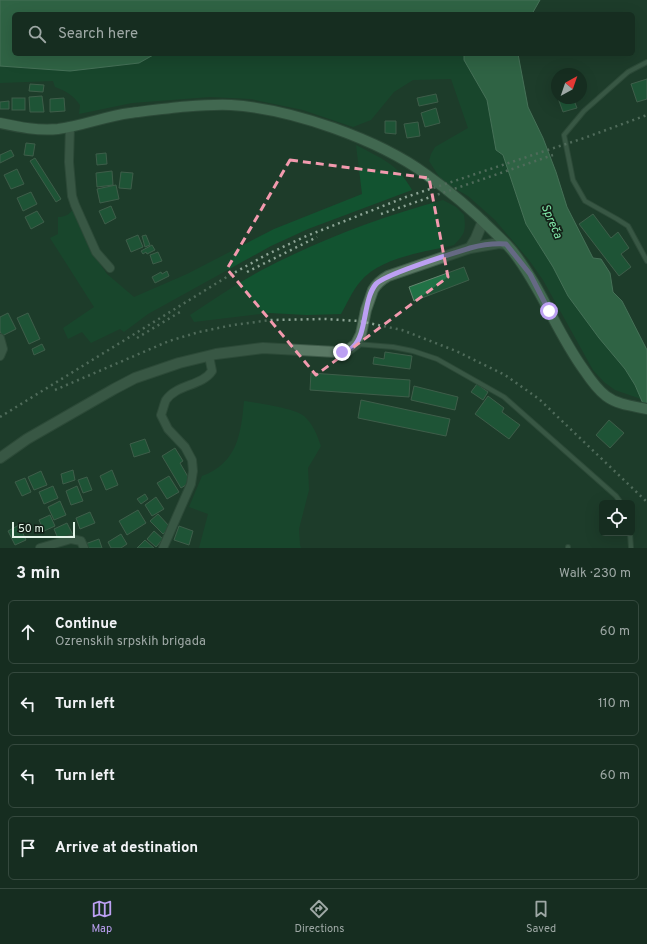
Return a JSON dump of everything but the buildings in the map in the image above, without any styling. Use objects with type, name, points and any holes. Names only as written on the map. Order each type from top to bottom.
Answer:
[{"type":"main road","points":[[0,123],[30,129],[48,129],[70,126],[128,113],[206,105],[254,107],[290,115],[360,138],[425,173],[460,200],[483,221],[506,244],[530,274],[574,356],[590,379],[606,396],[620,403],[647,409]]},
{"type":"street","points":[[70,126],[69,162],[72,196],[96,252],[110,268]]},
{"type":"street","points":[[470,248],[483,221]]},
{"type":"street","points":[[0,458],[26,439],[114,389],[135,378],[179,363],[209,356],[263,348],[342,352],[353,348],[361,334],[366,310],[376,284],[388,276],[470,248],[499,243],[506,244]]},
{"type":"street","points":[[0,338],[4,349],[0,356]]},
{"type":"street","points":[[163,548],[191,484],[193,471],[192,460],[185,447],[168,429],[161,415],[167,399],[178,390],[205,378],[210,374],[212,371],[209,356]]},
{"type":"street","points":[[40,548],[71,539],[81,541],[84,548]]},
{"type":"lane","points":[[647,62],[628,72],[584,111],[564,135],[573,180],[585,202],[617,218],[628,226],[647,261]]},
{"type":"lane","points":[[356,344],[393,347],[437,358],[504,397],[611,491],[618,500]]},
{"type":"lane","points":[[630,536],[631,548]]},
{"type":"highlighted area","points":[[290,160],[429,178],[448,277],[316,375],[227,269]]},
{"type":"shaded area","points":[[150,56],[464,56],[464,60],[487,100],[496,150],[503,155],[526,224],[553,267],[568,296],[599,338],[625,369],[635,385],[641,399],[615,390],[604,382],[593,370],[543,280],[529,260],[495,220],[468,196],[442,181],[429,161],[435,147],[468,128],[451,79],[413,80],[394,92],[371,120],[353,127],[303,110],[251,99],[210,97],[132,103],[79,114],[80,105],[69,94],[55,87],[53,81],[0,83],[0,66],[70,71],[139,63]]},
{"type":"shaded area","points":[[356,145],[381,158],[395,168],[412,190],[308,229],[271,246],[148,314],[124,332],[120,329],[91,343],[82,332],[68,339],[63,328],[94,307],[50,238],[58,234],[58,217],[67,215],[73,209],[94,255],[107,274],[134,297],[187,274],[274,229],[362,194]]},
{"type":"shaded area","points":[[443,200],[456,207],[464,215],[464,232],[458,241],[454,245],[417,253],[391,261],[379,267],[360,282],[352,293],[341,314],[307,315],[269,313],[194,322],[190,315],[251,276],[326,240],[372,222]]},
{"type":"shaded area","points":[[244,401],[276,406],[299,413],[310,423],[318,438],[321,446],[308,468],[309,490],[299,529],[301,548],[199,548],[208,514],[189,507],[202,476],[223,464],[230,456],[239,436]]},
{"type":"water","points":[[0,0],[540,0],[533,12],[12,12],[12,56],[151,56],[139,63],[70,71],[0,66]]},
{"type":"water","name":"Spreča","points":[[464,56],[518,56],[528,107],[543,138],[567,207],[593,258],[601,259],[610,273],[613,292],[622,301],[647,350],[647,413],[635,385],[625,369],[599,338],[568,296],[553,267],[526,224],[503,155],[496,150],[487,100],[464,60]]},
{"type":"railway","points":[[0,417],[225,278],[266,255],[304,237],[406,197],[587,137],[647,115]]},
{"type":"railway","points":[[381,214],[553,155]]},
{"type":"railway","points":[[247,272],[317,237]]},
{"type":"railway","points":[[137,338],[180,312]]},
{"type":"railway","points":[[55,390],[169,341],[199,332],[233,325],[271,320],[325,319],[359,321],[402,330],[456,351],[505,375],[539,399],[647,502]]},
{"type":"route","points":[[342,352],[353,348],[361,334],[366,310],[376,284],[388,276],[470,248],[499,243],[506,244],[530,274],[549,311]]}]
